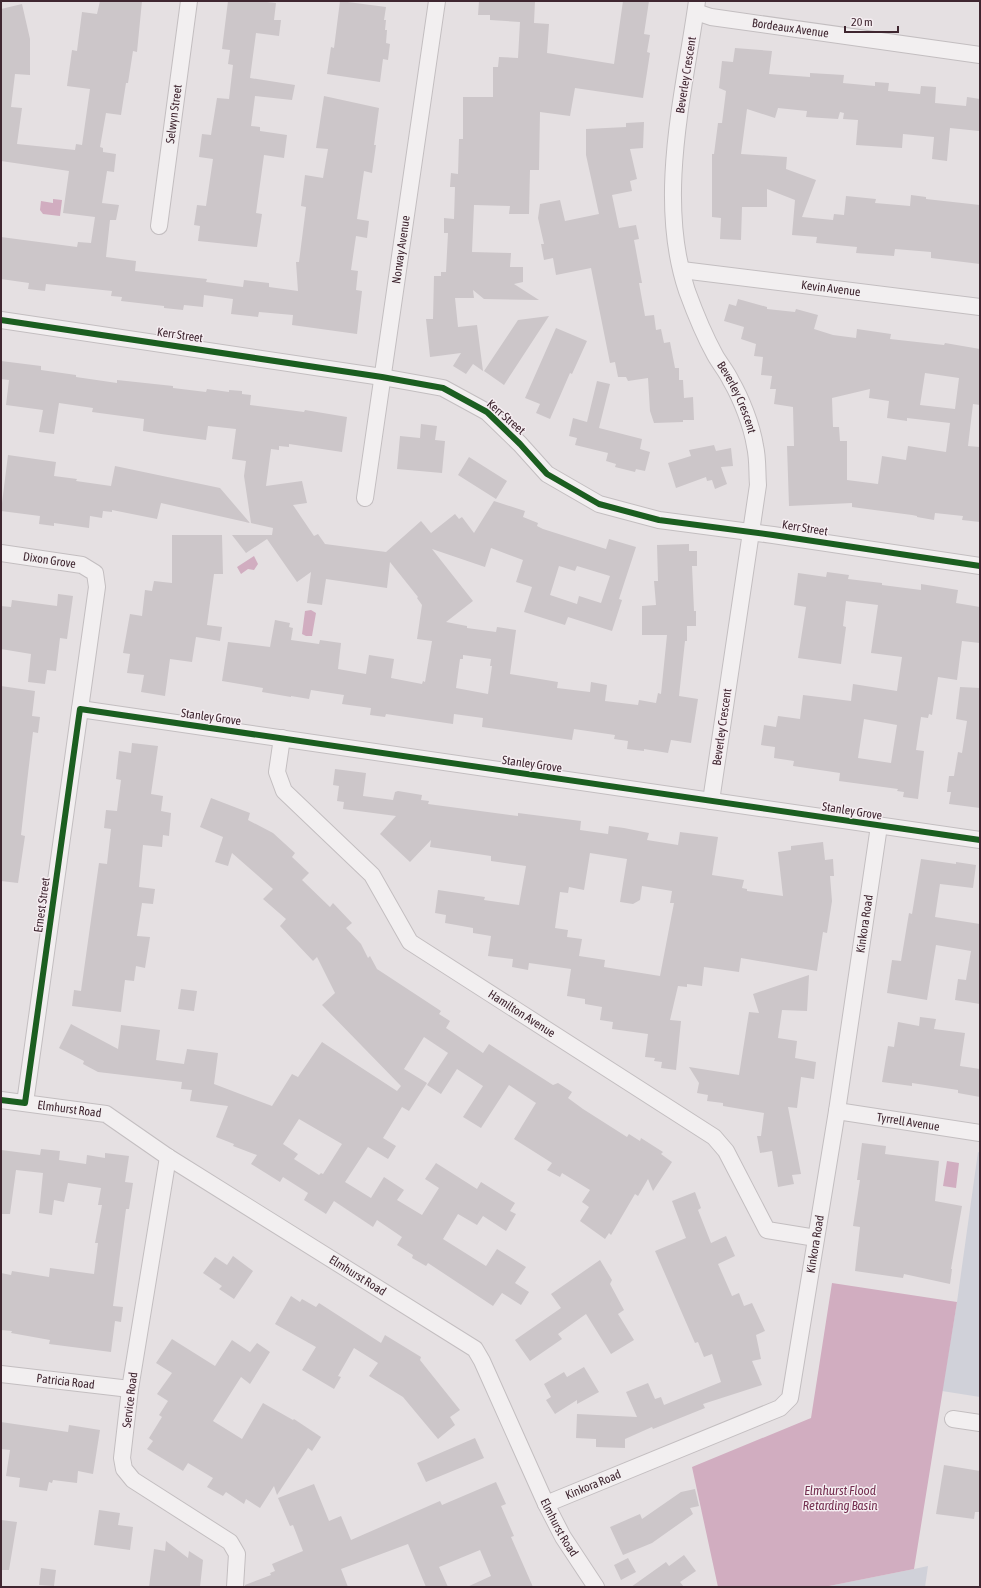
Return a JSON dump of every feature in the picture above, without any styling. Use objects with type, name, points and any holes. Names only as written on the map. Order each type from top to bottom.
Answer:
[{"type":"street","name":"Selwyn Street","points":[[159,226],[189,1]]},
{"type":"street","name":"Norway Avenue","points":[[365,498],[438,1]]},
{"type":"street","name":"Bordeaux Avenue","points":[[697,6],[711,17],[980,55]]},
{"type":"street","name":"Beverley Crescent","points":[[697,6],[681,104],[674,166],[675,238],[687,290],[699,323],[715,356],[732,381],[755,446],[758,485],[711,801]]},
{"type":"street","name":"Kevin Avenue","points":[[682,270],[980,307]]},
{"type":"street","name":"Kerr Street","points":[[1,320],[382,377],[443,388],[487,412],[520,444],[547,474],[599,504],[659,520],[980,566]]},
{"type":"street","name":"Dixon Grove","points":[[1,553],[82,565],[95,573]]},
{"type":"street","name":"Ernest Street","points":[[26,1103],[97,587],[95,573]]},
{"type":"street","name":"Stanley Grove","points":[[80,709],[980,840]]},
{"type":"street","name":"Hamilton Avenue","points":[[282,738],[277,772],[284,791],[372,875],[410,942],[714,1137],[726,1151],[767,1230],[816,1238]]},
{"type":"street","name":"Kinkora Road","points":[[546,1504],[780,1408],[790,1398],[837,1111],[879,826]]},
{"type":"street","name":"Elmhurst Road","points":[[1,1100],[106,1114],[168,1157],[475,1350],[482,1361],[546,1504],[563,1537],[596,1587]]},
{"type":"street","name":"Tyrrell Avenue","points":[[837,1111],[980,1133]]},
{"type":"street","name":"Service Road","points":[[168,1157],[130,1389],[122,1458],[124,1469],[133,1480],[230,1542],[238,1554],[235,1587]]},
{"type":"street","name":"Patricia Road","points":[[1,1374],[130,1389]]},
{"type":"street","points":[[953,1419],[980,1423]]},
{"type":"shaded area","points":[[978,1152],[980,1153],[980,1397],[942,1391],[957,1302]]},
{"type":"shaded area","points":[[928,1566],[925,1587],[824,1587],[914,1569]]},
{"type":"water","points":[[53,199],[62,200],[60,216],[43,214],[40,210],[41,201],[53,203]]},
{"type":"water","points":[[254,556],[258,564],[254,570],[248,569],[241,574],[237,567]]},
{"type":"water","points":[[311,610],[316,613],[312,636],[306,636],[302,634],[305,611]]},
{"type":"water","points":[[947,1161],[959,1163],[956,1188],[943,1186]]},
{"type":"water","name":"Elmhurst Flood Retarding Basin","points":[[832,1283],[957,1302],[914,1569],[824,1587],[718,1587],[692,1467],[811,1418]]},
{"type":"building","points":[[100,1],[142,1],[137,52],[133,51],[121,115],[106,113],[100,147],[103,148],[103,152],[116,154],[114,172],[107,171],[102,203],[119,205],[116,220],[110,220],[106,257],[136,261],[135,271],[207,279],[206,282],[243,287],[244,280],[269,283],[269,287],[298,291],[296,262],[299,262],[306,207],[301,206],[305,175],[323,178],[328,149],[316,148],[324,96],[379,108],[372,173],[364,171],[357,219],[369,221],[367,238],[356,236],[351,270],[358,271],[356,290],[362,291],[357,334],[292,325],[293,315],[259,312],[258,317],[231,314],[233,299],[204,295],[203,307],[184,305],[183,310],[164,308],[164,306],[121,301],[122,297],[111,296],[112,291],[46,284],[45,291],[28,289],[29,283],[1,279],[1,237],[77,247],[78,242],[91,243],[95,217],[63,213],[69,171],[1,161],[1,9],[22,4],[30,39],[30,75],[15,74],[11,107],[22,108],[17,144],[75,150],[76,144],[82,145],[90,89],[67,86],[72,50],[77,51],[82,12],[97,14]]},
{"type":"building","points":[[228,1],[258,1],[276,3],[274,20],[281,20],[279,36],[256,33],[250,78],[295,85],[292,100],[255,96],[251,126],[260,127],[260,131],[287,135],[284,158],[264,155],[256,213],[262,214],[257,247],[198,241],[200,226],[194,225],[197,205],[206,206],[213,159],[199,157],[202,134],[211,135],[217,98],[229,99],[233,65],[228,64],[230,50],[222,49]]},
{"type":"building","points":[[340,1],[386,7],[384,20],[386,20],[385,30],[387,30],[386,43],[390,44],[388,60],[383,59],[380,82],[327,74],[331,47],[334,48]]},
{"type":"building","points":[[479,1],[535,1],[534,23],[549,24],[547,53],[614,64],[623,1],[649,1],[644,34],[650,35],[647,52],[650,53],[643,98],[575,88],[570,116],[540,112],[539,170],[530,170],[529,214],[509,214],[510,206],[474,205],[472,252],[511,253],[510,267],[523,267],[523,282],[514,284],[539,300],[484,299],[473,290],[474,298],[455,298],[458,327],[477,325],[483,371],[473,364],[466,374],[453,366],[461,353],[430,357],[426,319],[433,319],[434,276],[441,276],[441,272],[446,272],[448,233],[444,233],[444,218],[454,219],[455,187],[450,187],[451,173],[458,174],[459,139],[463,139],[463,97],[493,97],[493,67],[498,67],[499,57],[518,58],[520,22],[490,20],[490,15],[478,15]]},
{"type":"building","points":[[735,48],[772,51],[769,74],[810,77],[810,73],[844,75],[843,83],[875,86],[875,82],[889,83],[888,91],[920,94],[921,86],[936,87],[935,103],[966,106],[967,97],[980,99],[979,131],[950,128],[947,161],[932,159],[934,137],[903,134],[902,148],[856,145],[858,120],[843,119],[844,113],[840,112],[838,119],[806,117],[807,111],[778,108],[775,118],[747,109],[741,154],[787,157],[786,169],[816,180],[802,217],[833,220],[834,214],[844,215],[846,196],[876,199],[875,203],[910,206],[911,195],[926,197],[926,199],[980,205],[980,264],[931,258],[931,252],[895,249],[894,256],[856,253],[857,247],[816,243],[817,237],[792,235],[795,200],[767,189],[767,207],[742,207],[741,240],[720,239],[721,218],[712,217],[712,154],[714,154],[718,123],[722,123],[726,91],[719,88],[722,61],[733,62]]},
{"type":"building","points":[[644,122],[643,148],[630,149],[637,179],[630,181],[632,191],[612,195],[619,228],[636,225],[639,239],[634,240],[642,283],[639,283],[645,316],[654,315],[656,330],[661,329],[664,343],[670,342],[675,368],[679,368],[679,380],[683,380],[684,398],[693,397],[694,420],[683,420],[683,422],[654,423],[650,411],[648,378],[628,381],[626,377],[618,377],[615,362],[610,363],[591,268],[556,275],[553,258],[544,260],[541,244],[544,244],[538,218],[540,204],[560,200],[565,221],[599,214],[586,155],[586,129],[626,127],[626,123]]},
{"type":"building","points":[[738,299],[767,307],[767,309],[795,312],[796,309],[818,315],[814,329],[833,335],[856,338],[857,329],[891,334],[890,339],[944,345],[945,343],[980,349],[980,405],[973,404],[968,446],[980,447],[980,522],[962,520],[963,516],[935,513],[934,520],[912,515],[852,507],[852,503],[789,506],[787,446],[794,446],[793,407],[774,404],[776,389],[770,389],[772,376],[761,375],[763,357],[754,356],[756,344],[741,339],[744,327],[724,321],[729,304],[736,306]],"holes":[[[925,373],[959,378],[955,409],[920,405]],[[870,389],[869,398],[889,401],[887,418],[907,421],[907,418],[950,423],[946,452],[908,446],[906,460],[882,456],[878,484],[847,480],[847,441],[840,441],[839,427],[833,427],[832,398]]]},
{"type":"building","points":[[549,316],[504,385],[484,371],[518,320]]},
{"type":"building","points":[[556,328],[587,341],[572,374],[570,373],[550,419],[536,413],[540,404],[525,398]]},
{"type":"building","points":[[1,361],[41,366],[41,370],[117,383],[117,380],[173,386],[173,388],[206,392],[207,389],[229,392],[229,390],[242,391],[242,394],[251,395],[250,405],[304,412],[305,410],[347,417],[342,452],[289,444],[289,447],[279,446],[279,450],[271,449],[266,486],[302,481],[307,503],[293,505],[314,536],[318,534],[325,544],[386,552],[421,521],[431,533],[455,514],[459,519],[462,517],[474,533],[494,501],[525,511],[523,517],[538,523],[537,526],[543,529],[606,549],[609,539],[636,547],[619,599],[622,600],[612,631],[568,617],[565,625],[524,612],[532,587],[516,582],[523,560],[491,548],[485,567],[432,549],[473,601],[446,622],[467,626],[467,628],[496,632],[497,627],[516,630],[510,674],[558,682],[557,688],[590,692],[591,682],[607,685],[605,701],[638,705],[639,700],[656,703],[658,693],[661,694],[667,635],[642,635],[642,606],[656,605],[654,581],[658,581],[657,545],[689,544],[689,551],[697,551],[697,566],[692,566],[696,626],[687,626],[687,641],[685,641],[679,696],[698,699],[691,743],[671,740],[668,753],[644,749],[644,751],[627,749],[628,741],[614,739],[615,735],[574,729],[572,740],[482,727],[483,718],[454,714],[453,724],[386,714],[385,717],[370,715],[371,708],[342,704],[344,695],[311,690],[309,699],[291,697],[262,692],[263,688],[222,681],[228,642],[270,647],[275,620],[290,623],[289,627],[293,628],[291,640],[319,644],[320,640],[341,643],[338,669],[366,674],[369,655],[394,659],[391,678],[422,684],[423,681],[425,682],[432,641],[417,639],[422,605],[417,598],[418,597],[390,562],[387,588],[326,579],[322,605],[307,603],[311,572],[297,582],[267,539],[246,553],[232,535],[272,535],[273,528],[251,523],[244,476],[246,461],[232,459],[236,429],[208,426],[206,440],[161,434],[143,431],[144,419],[92,412],[93,408],[59,403],[54,434],[39,432],[43,410],[6,405],[9,380],[1,379]],"holes":[[[559,566],[575,571],[577,566],[610,576],[601,603],[579,596],[577,604],[550,595]],[[463,655],[491,659],[490,666],[492,666],[488,694],[456,688],[460,659],[463,659]]]},
{"type":"building","points":[[597,381],[610,384],[599,428],[642,439],[640,449],[650,452],[645,471],[636,469],[635,472],[615,467],[616,464],[606,461],[608,453],[575,445],[577,438],[569,436],[573,418],[587,422]]},
{"type":"building","points":[[421,424],[437,426],[435,440],[445,441],[442,473],[397,469],[400,436],[420,438]]},
{"type":"building","points":[[714,445],[716,451],[731,448],[733,466],[721,467],[727,484],[715,489],[712,480],[707,481],[706,477],[676,488],[668,463],[691,456],[689,450]]},
{"type":"building","points":[[8,455],[56,462],[54,476],[77,479],[76,481],[111,486],[115,466],[220,488],[250,523],[161,503],[157,519],[112,510],[112,512],[103,511],[102,518],[90,516],[89,528],[54,523],[54,526],[39,524],[40,516],[1,511]]},
{"type":"building","points":[[469,457],[507,481],[496,499],[458,475]]},
{"type":"building","points":[[172,535],[222,535],[223,574],[214,574],[207,625],[222,627],[220,641],[196,637],[192,662],[170,659],[165,696],[141,692],[144,675],[127,673],[130,654],[123,653],[130,614],[142,616],[145,590],[152,591],[154,581],[172,583]]},
{"type":"building","points":[[827,572],[849,575],[848,579],[882,583],[882,585],[921,590],[921,584],[958,590],[956,603],[980,607],[980,643],[962,641],[957,680],[938,677],[932,715],[929,714],[928,718],[921,717],[916,750],[924,751],[918,799],[903,797],[904,792],[897,791],[898,789],[839,781],[840,773],[793,766],[794,761],[774,758],[775,747],[761,745],[764,725],[776,727],[778,716],[800,719],[803,695],[851,701],[853,684],[897,691],[902,657],[871,653],[878,605],[846,601],[843,626],[846,627],[841,664],[798,658],[806,607],[794,605],[798,573],[826,577]],"holes":[[[864,719],[897,725],[891,763],[858,758]]]},
{"type":"building","points":[[58,594],[73,596],[67,639],[60,638],[56,671],[47,670],[45,684],[28,682],[31,654],[1,649],[1,606],[11,607],[12,600],[57,606]]},
{"type":"building","points":[[1,686],[35,691],[32,716],[40,717],[38,733],[33,732],[21,835],[25,836],[18,883],[1,881]]},
{"type":"building","points":[[960,687],[980,688],[980,808],[949,804],[951,792],[947,792],[949,776],[954,776],[958,752],[962,753],[967,721],[956,719]]},
{"type":"building","points":[[132,743],[158,746],[151,794],[163,796],[161,811],[171,813],[169,836],[163,835],[162,847],[143,845],[139,887],[155,889],[153,904],[142,903],[137,936],[150,937],[145,968],[136,966],[134,981],[125,980],[121,1012],[72,1006],[74,990],[81,991],[99,863],[107,864],[111,829],[104,828],[106,810],[117,811],[121,780],[116,779],[119,751],[131,753]]},
{"type":"building","points":[[335,769],[366,773],[363,796],[393,800],[395,792],[398,791],[422,795],[421,800],[429,801],[428,804],[518,816],[518,813],[581,821],[580,830],[608,834],[609,826],[624,828],[649,833],[647,840],[678,845],[680,832],[718,837],[712,875],[744,880],[742,888],[747,889],[747,891],[783,896],[778,852],[791,850],[791,846],[823,842],[825,860],[833,859],[834,876],[830,876],[832,901],[827,933],[823,932],[817,971],[741,958],[739,972],[704,967],[702,986],[687,984],[687,987],[678,986],[670,1020],[681,1021],[676,1070],[661,1068],[662,1062],[654,1061],[655,1058],[645,1057],[648,1034],[612,1029],[613,1022],[600,1020],[602,1007],[585,1004],[585,999],[567,996],[571,969],[529,963],[528,970],[512,967],[513,959],[488,956],[491,936],[473,933],[473,928],[445,923],[446,915],[435,913],[438,890],[485,897],[484,900],[519,905],[526,866],[491,861],[491,856],[430,847],[431,840],[410,862],[380,834],[396,816],[343,809],[344,802],[337,801],[339,786],[333,785]],"holes":[[[590,853],[627,859],[620,902],[633,904],[640,900],[642,886],[672,891],[670,903],[674,903],[660,976],[604,967],[605,960],[579,956],[582,939],[567,937],[568,930],[555,928],[560,892],[568,893],[569,887],[584,890]]]},
{"type":"building","points":[[211,798],[250,813],[248,820],[273,833],[295,853],[292,857],[309,873],[302,880],[330,907],[333,903],[352,923],[346,928],[361,944],[368,958],[370,956],[377,969],[441,1011],[439,1014],[450,1021],[446,1028],[483,1053],[489,1044],[553,1085],[558,1083],[572,1092],[568,1098],[583,1109],[627,1137],[629,1134],[640,1141],[641,1138],[663,1152],[661,1154],[672,1162],[653,1191],[648,1179],[638,1196],[635,1194],[611,1235],[609,1233],[605,1239],[580,1221],[589,1207],[582,1202],[590,1190],[562,1173],[560,1177],[547,1170],[552,1163],[514,1139],[536,1103],[509,1085],[481,1128],[463,1117],[483,1086],[457,1069],[441,1094],[427,1085],[448,1053],[424,1037],[404,1069],[427,1083],[409,1111],[402,1107],[383,1138],[396,1146],[388,1159],[368,1147],[345,1182],[371,1198],[384,1177],[404,1190],[397,1200],[422,1215],[439,1188],[425,1179],[436,1163],[477,1189],[481,1182],[515,1203],[510,1211],[516,1214],[506,1231],[483,1216],[477,1225],[458,1214],[443,1239],[486,1266],[497,1249],[526,1267],[515,1283],[529,1292],[521,1305],[502,1293],[493,1306],[428,1263],[426,1266],[412,1258],[413,1255],[397,1245],[402,1237],[377,1220],[373,1227],[334,1201],[326,1214],[304,1200],[308,1193],[283,1177],[280,1182],[251,1164],[257,1155],[233,1146],[234,1144],[216,1137],[228,1106],[190,1101],[192,1090],[181,1089],[182,1082],[98,1072],[83,1064],[84,1061],[59,1048],[71,1024],[118,1049],[121,1025],[160,1030],[156,1060],[184,1064],[187,1049],[218,1053],[214,1084],[272,1106],[292,1074],[298,1077],[322,1042],[397,1091],[401,1086],[322,1005],[335,993],[317,957],[313,961],[280,926],[286,919],[263,899],[273,889],[232,853],[228,866],[215,862],[223,837],[200,827]],"holes":[[[299,1119],[342,1144],[323,1174],[321,1173],[319,1175],[294,1159],[298,1154],[283,1144]]]},
{"type":"building","points":[[921,859],[976,865],[973,888],[940,884],[935,917],[980,924],[980,1004],[955,1000],[958,979],[966,980],[971,951],[936,945],[927,1000],[887,993],[892,960],[901,961],[909,913],[912,914]]},
{"type":"building","points":[[809,975],[807,1011],[782,1010],[778,1038],[797,1041],[795,1058],[816,1062],[814,1079],[801,1077],[797,1108],[788,1107],[801,1174],[792,1175],[794,1184],[778,1187],[772,1151],[760,1153],[757,1136],[761,1136],[764,1113],[723,1106],[723,1103],[707,1101],[708,1095],[697,1093],[699,1083],[689,1067],[739,1075],[749,1012],[759,1013],[753,994]]},
{"type":"building","points":[[181,989],[197,991],[194,1011],[178,1009]]},
{"type":"building","points":[[920,1017],[936,1019],[934,1029],[965,1033],[960,1066],[980,1069],[980,1097],[958,1093],[958,1090],[912,1083],[912,1086],[882,1082],[888,1046],[894,1047],[898,1022],[919,1026]]},
{"type":"building","points":[[862,1143],[886,1146],[885,1154],[939,1161],[935,1201],[962,1206],[951,1269],[950,1284],[904,1274],[903,1278],[855,1271],[860,1227],[853,1226],[860,1180],[857,1180]]},
{"type":"building","points":[[41,1149],[60,1151],[59,1160],[86,1164],[87,1155],[105,1158],[105,1153],[129,1156],[125,1182],[133,1183],[129,1209],[126,1209],[113,1306],[123,1307],[121,1322],[115,1321],[111,1352],[49,1344],[50,1340],[11,1333],[12,1331],[1,1330],[1,1273],[11,1275],[12,1271],[49,1277],[50,1268],[94,1274],[98,1243],[95,1243],[102,1205],[98,1205],[101,1188],[68,1183],[64,1202],[54,1200],[52,1215],[39,1213],[43,1173],[16,1170],[10,1214],[1,1214],[1,1150],[40,1155]]},
{"type":"building","points":[[695,1192],[701,1208],[698,1210],[711,1243],[726,1236],[735,1256],[718,1264],[732,1296],[739,1293],[744,1306],[752,1303],[765,1331],[756,1335],[761,1359],[752,1361],[762,1385],[703,1404],[705,1408],[653,1429],[652,1427],[625,1439],[625,1448],[596,1447],[596,1439],[576,1438],[577,1414],[637,1417],[626,1392],[648,1383],[655,1399],[661,1397],[664,1405],[721,1382],[712,1354],[704,1357],[698,1342],[695,1343],[655,1251],[686,1238],[672,1201]]},
{"type":"building","points":[[233,1256],[253,1271],[234,1299],[219,1289],[222,1286],[203,1273],[215,1257],[227,1265]]},
{"type":"building","points":[[600,1260],[612,1280],[610,1284],[624,1310],[618,1314],[634,1340],[611,1354],[586,1314],[558,1334],[562,1339],[530,1361],[515,1340],[561,1308],[551,1294]]},
{"type":"building","points":[[291,1296],[300,1302],[302,1299],[316,1307],[319,1303],[381,1343],[385,1335],[421,1357],[420,1360],[460,1410],[450,1417],[455,1425],[438,1439],[403,1397],[369,1376],[378,1363],[354,1348],[338,1376],[341,1377],[334,1389],[302,1370],[316,1347],[275,1324]]},
{"type":"building","points":[[172,1339],[215,1366],[232,1340],[250,1352],[257,1343],[270,1352],[250,1384],[241,1377],[213,1421],[242,1439],[263,1403],[293,1420],[294,1419],[321,1437],[312,1451],[308,1448],[277,1495],[274,1486],[260,1508],[246,1499],[244,1504],[226,1492],[223,1496],[207,1487],[213,1478],[188,1463],[183,1471],[147,1449],[153,1441],[149,1438],[162,1417],[159,1415],[168,1401],[157,1394],[172,1373],[156,1363]]},
{"type":"building","points":[[584,1367],[599,1392],[577,1404],[577,1400],[555,1414],[546,1400],[551,1397],[544,1384],[564,1372],[567,1377]]},
{"type":"building","points":[[1,1422],[68,1432],[69,1425],[100,1430],[93,1474],[78,1471],[77,1483],[53,1480],[52,1483],[49,1482],[47,1491],[19,1487],[20,1478],[6,1476],[10,1450],[1,1449]]},
{"type":"building","points":[[475,1438],[484,1458],[426,1482],[417,1463]]},
{"type":"building","points":[[944,1465],[980,1471],[980,1512],[975,1512],[974,1519],[936,1514]]},
{"type":"building","points":[[496,1482],[506,1504],[501,1506],[514,1536],[511,1537],[533,1587],[467,1587],[491,1576],[480,1550],[439,1567],[448,1587],[426,1587],[408,1544],[341,1569],[348,1587],[245,1587],[245,1585],[271,1575],[270,1573],[275,1571],[272,1564],[303,1551],[293,1525],[290,1526],[278,1498],[314,1484],[329,1521],[341,1516],[351,1540],[440,1501],[442,1505]]},
{"type":"building","points":[[695,1489],[699,1506],[690,1508],[693,1514],[652,1543],[623,1555],[610,1527],[640,1514],[642,1519],[681,1492]]},
{"type":"building","points":[[99,1510],[120,1513],[118,1525],[133,1527],[130,1550],[94,1545]]},
{"type":"building","points":[[1,1520],[17,1522],[9,1570],[1,1570]]},
{"type":"building","points":[[166,1541],[188,1558],[189,1551],[203,1560],[200,1587],[149,1587],[154,1549],[165,1551]]},
{"type":"building","points":[[684,1555],[696,1571],[680,1582],[684,1587],[631,1587],[666,1562],[669,1566]]},
{"type":"building","points":[[628,1558],[636,1572],[621,1580],[614,1565]]},
{"type":"building","points":[[41,1568],[56,1570],[54,1586],[39,1585]]},
{"type":"cycle path","points":[[1,320],[382,377],[443,388],[487,412],[520,444],[547,474],[599,504],[659,520],[773,535],[980,566]]},
{"type":"cycle path","points":[[1,1100],[25,1103],[80,709],[980,840]]}]
